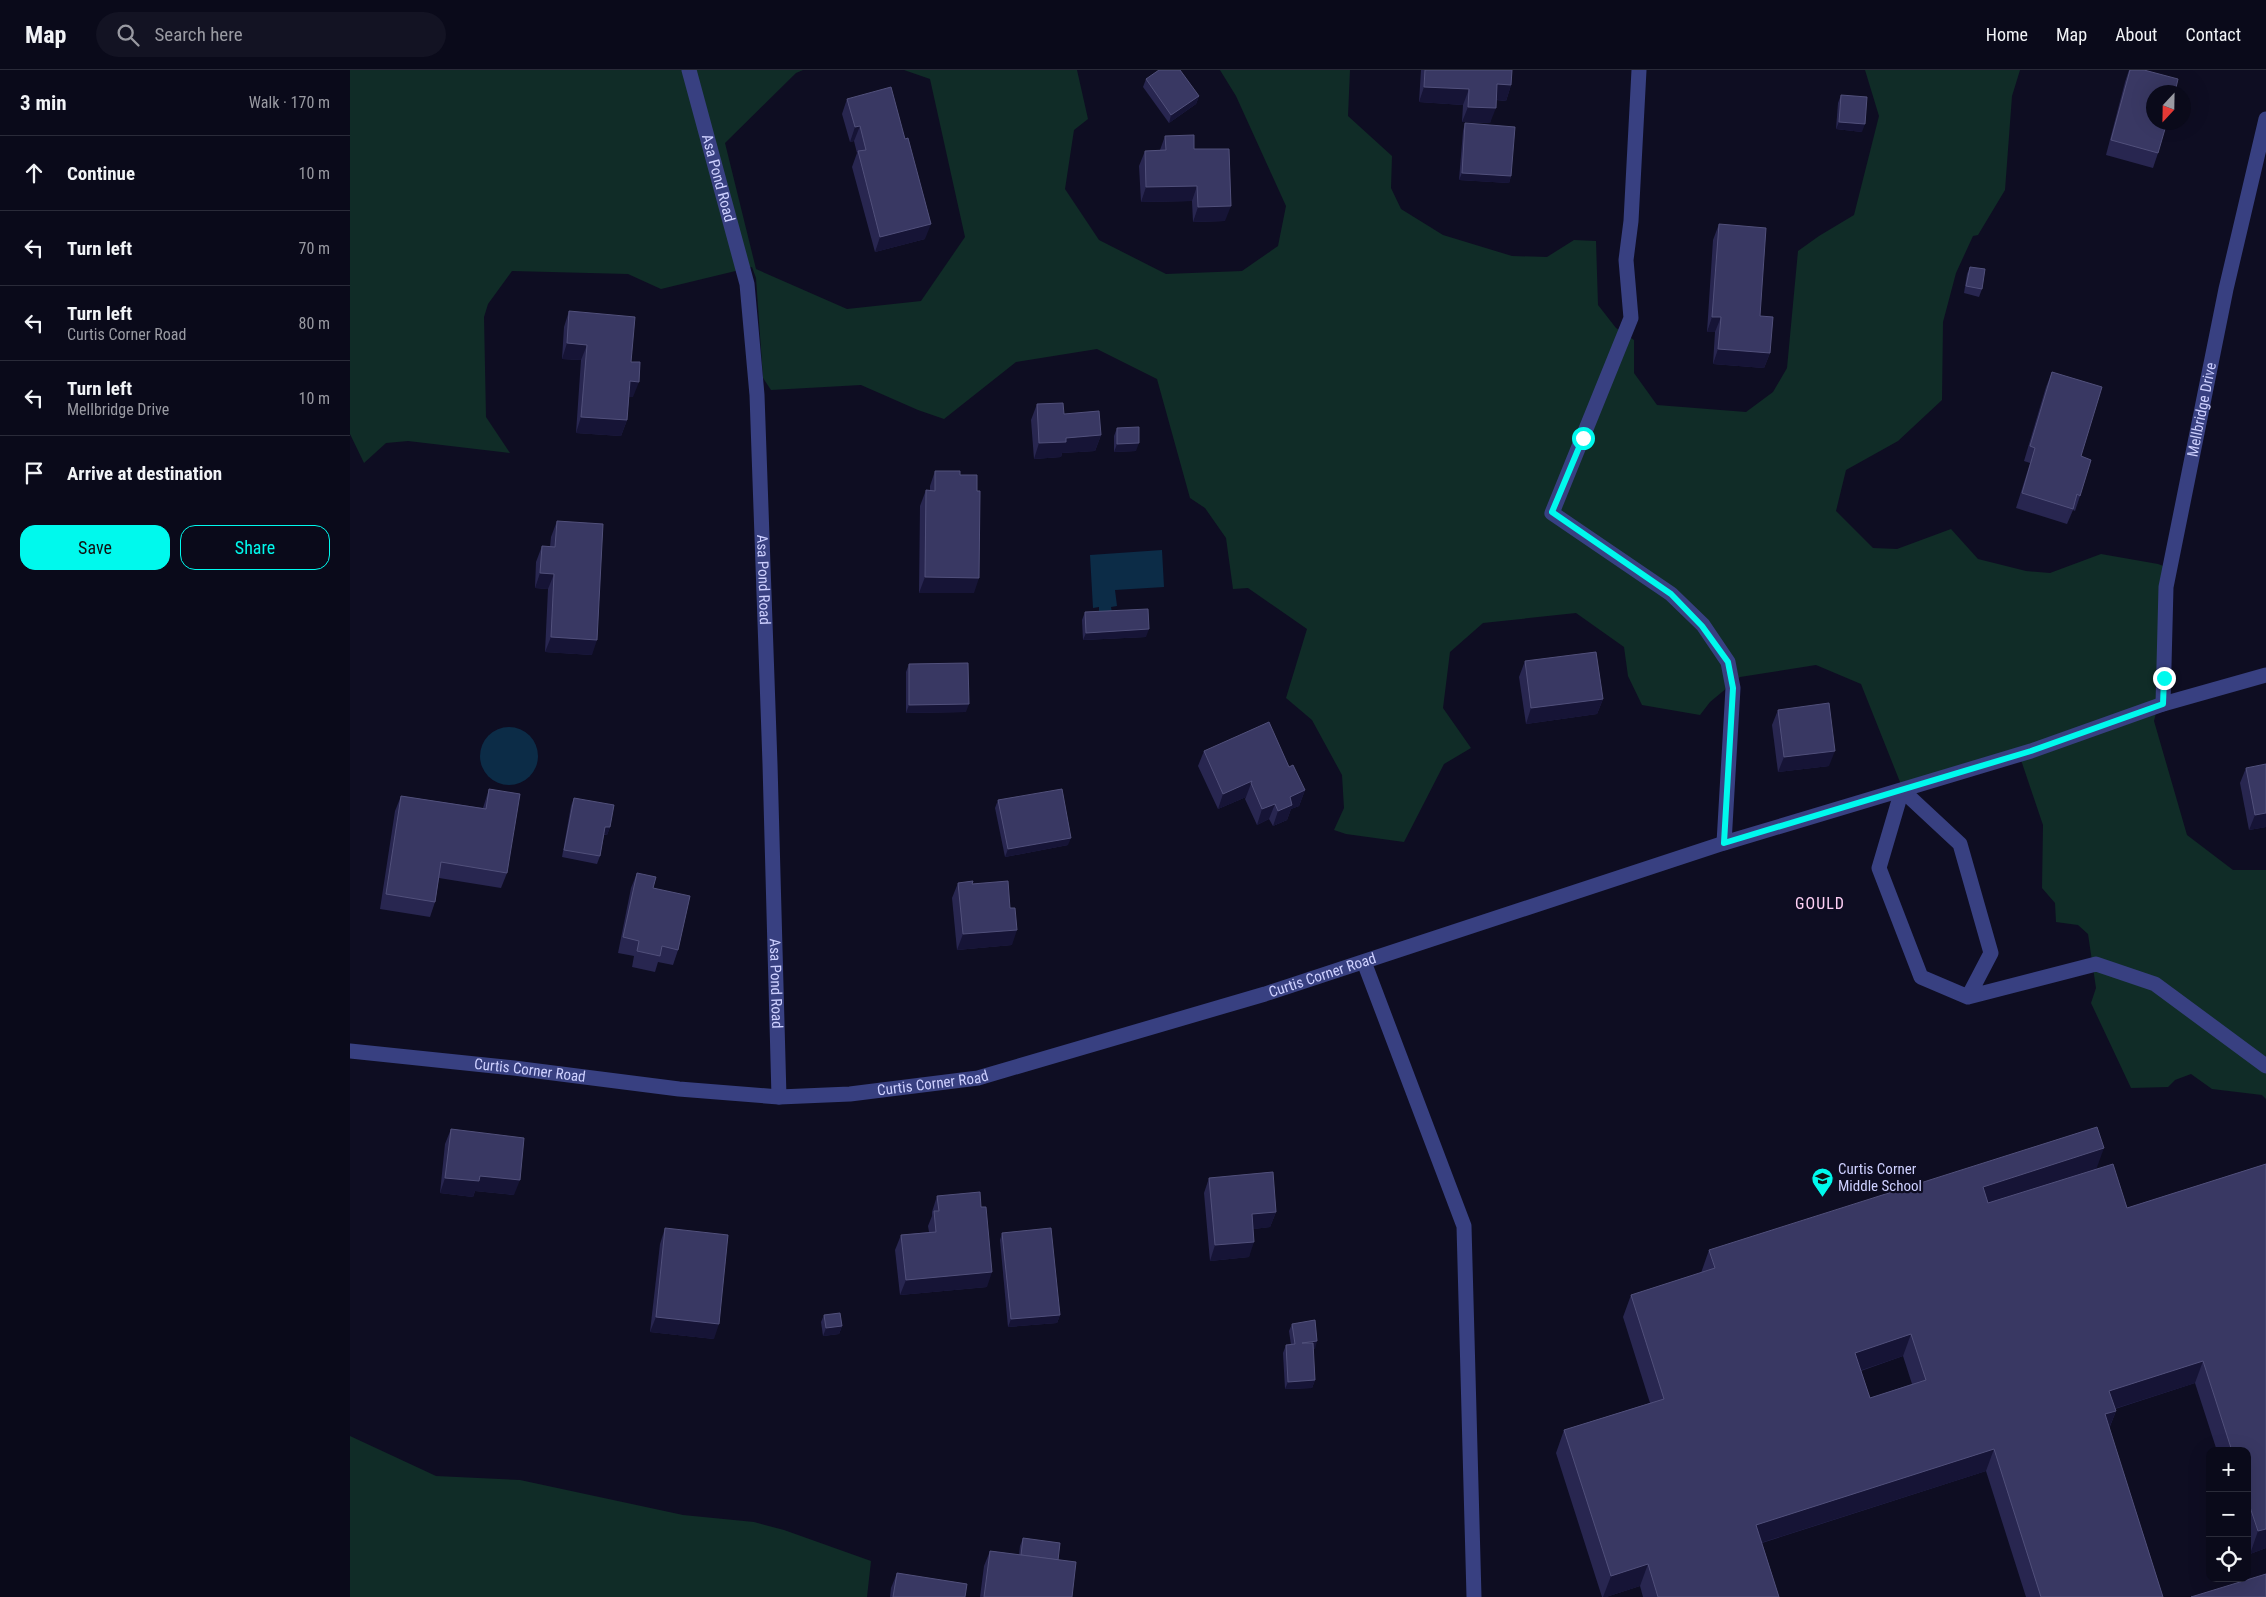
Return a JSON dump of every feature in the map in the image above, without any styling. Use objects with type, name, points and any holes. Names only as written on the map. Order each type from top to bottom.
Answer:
[{"type":"street","name":"Asa Pond Road","points":[[689,70],[747,284],[756,386],[770,764],[779,1097]]},
{"type":"street","points":[[1639,70],[1632,221],[1626,260],[1631,318],[1552,512],[1671,594],[1702,626],[1728,662],[1733,688],[1724,843]]},
{"type":"street","name":"Mellbridge Drive","points":[[2163,704],[2166,587],[2226,289],[2266,120]]},
{"type":"street","name":"Curtis Corner Road","points":[[350,1051],[514,1068],[679,1089],[779,1097],[850,1094],[978,1078],[1364,962],[1724,843],[2031,751],[2163,704],[2266,675]]},
{"type":"street","points":[[1968,996],[1991,953],[1960,844],[1902,790],[1879,868],[1921,977],[1968,996],[2096,964],[2155,984],[2266,1066]]},
{"type":"street","points":[[1364,962],[1464,1226],[1474,1597]]},
{"type":"green space","points":[[350,70],[803,70],[796,73],[725,143],[756,269],[847,309],[921,301],[965,237],[930,79],[904,70],[1077,70],[1088,119],[1074,130],[1065,189],[1099,240],[1166,274],[1242,271],[1278,246],[1286,206],[1236,96],[1220,70],[1350,70],[1348,116],[1392,156],[1391,188],[1401,209],[1443,235],[1512,256],[1547,257],[1574,240],[1596,241],[1598,305],[1616,328],[1634,340],[1634,373],[1657,405],[1746,412],[1773,392],[1787,368],[1798,251],[1854,215],[1879,116],[1865,70],[2020,70],[2012,96],[2005,190],[1978,235],[1973,236],[1956,273],[1943,322],[1942,400],[1898,441],[1846,470],[1836,511],[1873,548],[1897,549],[1951,529],[1978,559],[2026,571],[2050,573],[2101,554],[2166,567],[2160,696],[2154,721],[2187,835],[2233,870],[2266,870],[2266,1099],[2262,1095],[2212,1089],[2191,1074],[2175,1080],[2168,1087],[2131,1088],[2091,1003],[2096,988],[2088,934],[2078,925],[2056,922],[2055,903],[2042,888],[2043,825],[2020,757],[1902,787],[1861,684],[1816,665],[1740,677],[1710,702],[1700,715],[1642,705],[1628,676],[1624,647],[1576,613],[1483,623],[1450,652],[1443,708],[1471,748],[1444,764],[1404,842],[1346,834],[1334,830],[1344,808],[1342,775],[1312,720],[1286,698],[1307,629],[1248,588],[1233,589],[1226,538],[1205,508],[1190,498],[1157,379],[1097,349],[1016,362],[944,419],[918,410],[861,385],[771,390],[763,378],[756,278],[752,267],[661,289],[628,274],[512,271],[488,304],[484,317],[486,417],[510,453],[408,441],[386,443],[364,463],[350,434]]},
{"type":"green space","points":[[350,1436],[436,1476],[520,1480],[683,1515],[754,1522],[784,1530],[871,1561],[867,1597],[350,1597]]},
{"type":"water","points":[[1162,550],[1164,587],[1115,590],[1117,606],[1111,607],[1112,613],[1099,613],[1099,607],[1093,608],[1090,555]]},
{"type":"water","points":[[503,727],[515,727],[530,735],[538,750],[538,762],[530,777],[515,785],[503,785],[488,777],[480,762],[480,750],[488,735]]},
{"type":"building","points":[[1159,70],[1180,70],[1199,96],[1171,115],[1146,79]]},
{"type":"building","points":[[1425,70],[1512,70],[1511,85],[1497,84],[1496,108],[1468,107],[1469,89],[1424,87]]},
{"type":"building","points":[[2130,70],[2144,70],[2178,79],[2177,85],[2146,85],[2146,130],[2165,130],[2158,153],[2111,140]]},
{"type":"building","points":[[891,87],[905,139],[908,138],[931,224],[880,237],[858,151],[866,150],[860,126],[855,127],[847,99]]},
{"type":"building","points":[[1841,95],[1867,97],[1865,124],[1839,122]]},
{"type":"building","points":[[1465,123],[1515,127],[1511,176],[1462,173]]},
{"type":"building","points":[[1194,135],[1194,149],[1229,149],[1231,206],[1198,207],[1197,186],[1146,187],[1145,151],[1166,150],[1165,136]]},
{"type":"building","points":[[1719,224],[1766,228],[1760,316],[1773,317],[1770,353],[1718,349],[1721,317],[1712,317]]},
{"type":"building","points":[[1970,267],[1985,269],[1982,289],[1966,286]]},
{"type":"building","points":[[569,311],[635,317],[631,362],[640,362],[639,382],[630,381],[627,420],[581,417],[587,345],[567,343]]},
{"type":"building","points":[[2052,372],[2102,387],[2081,456],[2091,460],[2080,496],[2077,494],[2073,509],[2022,493],[2035,448],[2030,446]]},
{"type":"building","points":[[1063,403],[1064,414],[1099,411],[1101,435],[1066,438],[1066,442],[1039,443],[1037,404]]},
{"type":"building","points":[[1139,427],[1139,443],[1117,444],[1117,428]]},
{"type":"building","points":[[935,471],[960,471],[960,475],[977,475],[977,491],[980,491],[979,578],[925,577],[926,490],[935,491]]},
{"type":"building","points":[[557,521],[603,524],[597,640],[551,637],[554,574],[540,573],[542,546],[555,547]]},
{"type":"building","points":[[1148,609],[1149,629],[1086,633],[1085,612]]},
{"type":"building","points":[[1596,652],[1603,699],[1531,708],[1525,661]]},
{"type":"building","points":[[968,663],[969,704],[909,705],[909,664]]},
{"type":"building","points":[[1829,703],[1835,751],[1784,757],[1778,710]]},
{"type":"building","points":[[1269,722],[1289,767],[1293,765],[1305,790],[1290,797],[1292,805],[1278,811],[1275,804],[1262,809],[1251,783],[1252,781],[1223,794],[1204,751]]},
{"type":"building","points":[[2266,764],[2266,813],[2255,815],[2246,768]]},
{"type":"building","points":[[489,789],[520,794],[507,873],[441,862],[435,902],[386,894],[401,796],[486,809]]},
{"type":"building","points":[[1062,789],[1071,838],[1008,849],[998,800]]},
{"type":"building","points":[[574,798],[614,805],[610,827],[605,827],[600,856],[564,850]]},
{"type":"building","points":[[637,873],[656,877],[653,888],[690,896],[678,950],[662,946],[660,956],[637,951],[639,941],[623,937]]},
{"type":"building","points":[[973,881],[972,884],[1008,881],[1010,908],[1015,908],[1017,930],[963,934],[958,883]]},
{"type":"building","points":[[2097,1127],[2104,1148],[1983,1187],[1988,1203],[2113,1164],[2127,1208],[2266,1164],[2266,1529],[2258,1531],[2251,1510],[2251,1447],[2231,1447],[2203,1361],[2109,1391],[2116,1411],[2105,1414],[2163,1597],[2041,1597],[1994,1449],[1756,1525],[1779,1597],[1658,1597],[1648,1564],[1611,1576],[1564,1430],[1664,1399],[1631,1295],[1715,1268],[1709,1250]],"holes":[[[1911,1334],[1926,1380],[1870,1398],[1855,1353]]]},
{"type":"building","points":[[451,1129],[524,1138],[520,1180],[480,1176],[479,1181],[445,1178]]},
{"type":"building","points":[[1273,1172],[1276,1212],[1252,1214],[1254,1242],[1215,1245],[1209,1178]]},
{"type":"building","points":[[980,1192],[981,1207],[986,1207],[992,1272],[906,1280],[901,1235],[936,1232],[934,1211],[939,1211],[937,1196]]},
{"type":"building","points":[[665,1228],[728,1235],[719,1324],[656,1317]]},
{"type":"building","points":[[1051,1228],[1060,1315],[1011,1319],[1002,1233]]},
{"type":"building","points":[[840,1313],[842,1326],[826,1328],[824,1315]]},
{"type":"building","points":[[1315,1320],[1317,1341],[1302,1343],[1313,1343],[1315,1380],[1288,1382],[1286,1345],[1295,1344],[1292,1324]]},
{"type":"building","points":[[1023,1538],[1060,1543],[1058,1560],[1021,1555]]},
{"type":"building","points":[[990,1551],[1076,1562],[1072,1597],[984,1597]]},
{"type":"building","points":[[897,1573],[967,1584],[965,1597],[893,1597]]},
{"type":"building","points":[[2266,1574],[2266,1597],[2191,1597],[2240,1582],[2251,1582],[2251,1579]]},
{"type":"place","name":"Curtis Corner Middle School","points":[[1822,1197]]},
{"type":"district","name":"GOULD","points":[[1820,903]]},
{"type":"route","points":[[1583,438],[1552,512],[1671,594],[1702,626],[1728,662],[1733,688],[1724,843],[2031,751],[2163,704],[2164,678]]}]
